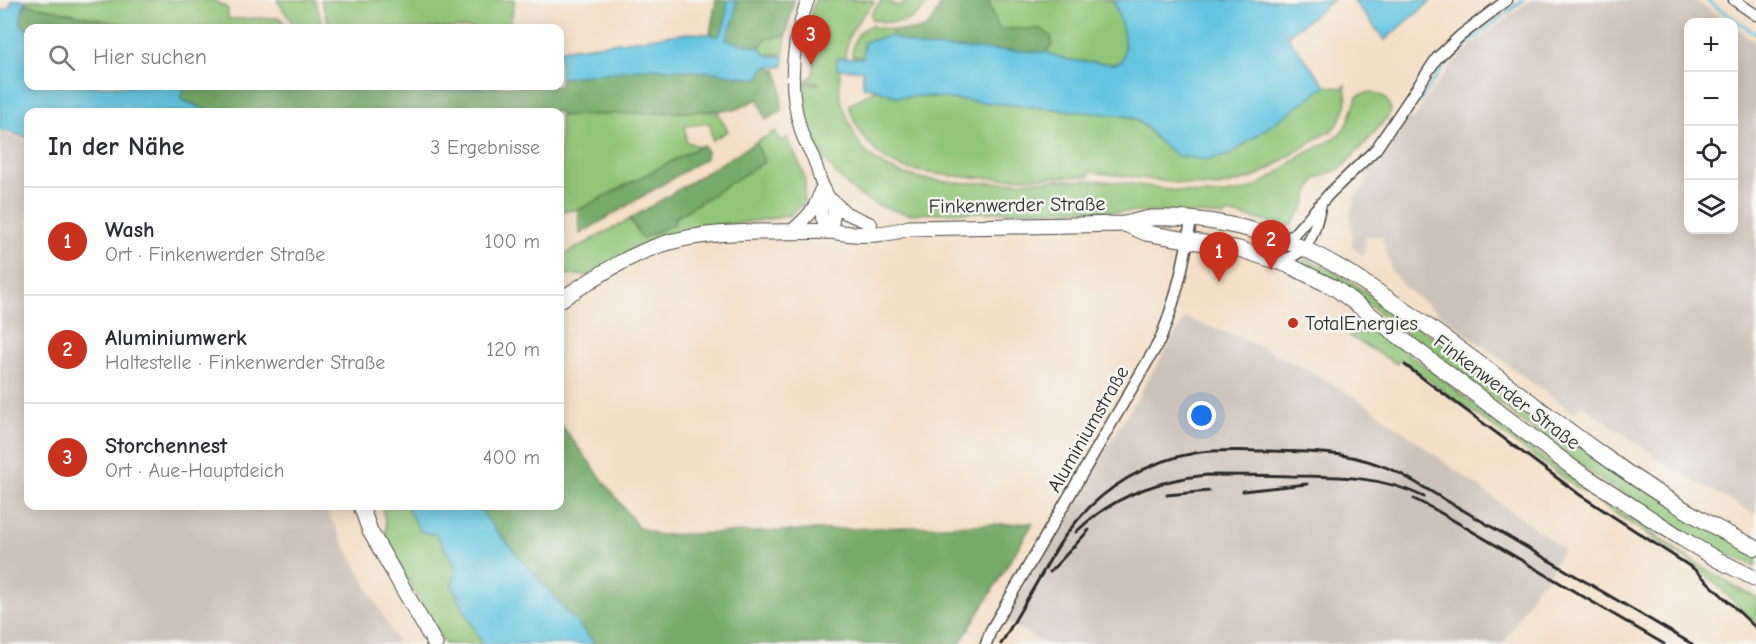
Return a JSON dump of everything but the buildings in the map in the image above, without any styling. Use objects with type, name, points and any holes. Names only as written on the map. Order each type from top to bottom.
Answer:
[{"type":"main road","name":"Finkenwerder Straße","points":[[830,231],[850,224],[891,224],[909,228],[1125,224],[1149,219],[1191,220],[1234,226],[1283,240],[1304,249],[1376,290],[1445,337],[1601,454],[1698,517],[1756,548]]},
{"type":"main road","name":"Finkenwerder Straße","points":[[1125,224],[1146,233],[1226,245],[1274,260],[1335,288],[1573,468],[1681,538],[1756,579]]},
{"type":"main road","name":"Finkenwerder Straße","points":[[830,231],[849,235],[891,233],[909,228]]},
{"type":"main road","points":[[564,298],[625,260],[661,244],[700,236],[830,231]]},
{"type":"main road","points":[[362,510],[370,531],[435,644]]},
{"type":"street","points":[[808,0],[798,34],[793,80],[800,131],[813,158],[820,186],[822,218],[830,231]]},
{"type":"street","points":[[1283,240],[1287,240],[1294,234],[1305,219],[1376,149],[1437,58],[1460,36],[1507,0]]},
{"type":"street","points":[[1734,0],[1756,15]]},
{"type":"street","points":[[820,186],[846,213],[871,224]]},
{"type":"street","points":[[789,232],[813,210],[820,186]]},
{"type":"street","points":[[830,231],[833,216],[831,199]]},
{"type":"street","points":[[1274,260],[1289,258],[1304,249],[1315,227],[1321,204]]},
{"type":"street","name":"Aluminiumstraße","points":[[986,644],[1160,340],[1175,296],[1191,220]]},
{"type":"shaded area","points":[[1531,0],[1694,0],[1721,18],[1684,18],[1684,234],[1738,234],[1738,30],[1756,43],[1756,515],[1675,470],[1581,404],[1574,414],[1405,288],[1392,272],[1383,236],[1365,236],[1365,252],[1362,255],[1352,247],[1351,210],[1358,192],[1365,186],[1370,176],[1367,170],[1390,142],[1404,119],[1414,120],[1422,104],[1453,63],[1472,45]]},
{"type":"shaded area","points":[[0,133],[24,141],[24,510],[326,510],[398,644],[0,644]]},
{"type":"shaded area","points":[[1185,318],[1276,354],[1330,382],[1374,410],[1563,549],[1544,583],[1540,582],[1503,644],[1045,644],[1004,620]]},
{"type":"green space","points":[[27,0],[213,0],[228,9],[228,19],[280,18],[284,24],[121,24],[26,4]]},
{"type":"green space","points":[[277,0],[315,0],[322,24],[293,24]]},
{"type":"green space","points":[[321,0],[515,0],[510,24],[329,24]]},
{"type":"green space","points":[[716,0],[727,0],[726,19],[718,37],[710,34]]},
{"type":"green space","points":[[736,0],[794,0],[786,35],[765,39],[759,48],[726,40],[735,17]]},
{"type":"green space","points":[[815,0],[871,0],[874,2],[858,21],[851,34],[845,58],[837,58],[837,69],[840,69],[841,100],[856,138],[871,157],[899,172],[924,179],[978,183],[1084,180],[1125,183],[1188,193],[1226,194],[1257,186],[1296,159],[1334,138],[1346,126],[1357,97],[1362,94],[1373,93],[1383,96],[1391,111],[1368,140],[1341,168],[1316,179],[1305,205],[1291,225],[1287,226],[1227,213],[1226,216],[1170,212],[1090,212],[1089,209],[909,214],[879,206],[855,191],[830,167],[813,137],[806,120],[800,86],[801,84],[819,84],[818,82],[805,82],[813,75],[814,57],[810,56],[804,46]]},
{"type":"green space","points":[[882,0],[896,6],[904,4],[907,0],[929,0],[924,8],[912,18],[890,22],[872,19],[871,14]]},
{"type":"green space","points":[[943,0],[988,0],[999,29],[1041,29],[1051,36],[1052,46],[1045,52],[921,47],[890,36],[895,30],[915,30],[926,27]]},
{"type":"green space","points":[[988,0],[1113,0],[1124,38],[1122,61],[1115,64],[1068,60],[1045,52],[1051,46],[1041,29],[999,30]]},
{"type":"green space","points":[[26,4],[121,24],[24,24],[24,27],[20,22],[22,10]]},
{"type":"green space","points":[[873,25],[895,30],[890,36],[864,42],[864,57],[852,56],[857,36],[863,29]]},
{"type":"green space","points":[[786,35],[784,54],[765,54],[759,48],[765,39]]},
{"type":"green space","points":[[771,66],[772,69],[776,69],[781,84],[782,111],[766,120],[758,99],[735,110],[564,116],[564,108],[201,108],[180,99],[183,90],[397,90],[424,93],[455,90],[564,90],[564,78],[651,68],[712,72],[758,79],[764,68]]},
{"type":"green space","points":[[1345,85],[1347,103],[1338,123],[1331,131],[1253,178],[1217,187],[1093,172],[1089,173],[1089,176],[994,178],[911,170],[896,165],[873,148],[860,132],[849,105],[876,89],[897,97],[922,96],[1125,116],[1144,126],[1159,142],[1229,155],[1326,86],[1342,88]]},
{"type":"green space","points":[[717,111],[728,131],[712,140],[710,123],[685,126],[686,141],[699,147],[578,210],[564,211],[564,116]]},
{"type":"green space","points":[[776,131],[780,141],[787,138],[799,163],[804,175],[804,203],[790,215],[695,229],[666,237],[589,276],[564,274],[564,255],[630,219],[642,238],[674,224],[675,218],[764,162],[756,142]]},
{"type":"green space","points":[[756,142],[764,162],[675,218],[674,224],[642,238],[630,219]]},
{"type":"green space","points":[[703,145],[707,152],[706,158],[580,234],[578,210]]},
{"type":"green space","points":[[1306,258],[1342,276],[1756,555],[1756,566],[1713,549],[1606,484],[1358,296],[1307,267],[1303,260]]},
{"type":"green space","points":[[1376,329],[1553,465],[1687,557],[1756,597],[1756,623],[1700,569],[1569,482],[1400,359],[1397,364],[1349,336]]},
{"type":"green space","points":[[564,428],[638,527],[659,535],[1033,523],[960,644],[595,644],[481,510],[564,510]]},
{"type":"green space","points":[[383,510],[408,510],[421,532],[436,534],[456,568],[452,586],[482,644],[445,644],[385,540],[386,527]]},
{"type":"water","points":[[12,0],[25,0],[20,22],[24,27],[24,90],[183,90],[180,99],[201,108],[24,108],[24,137],[0,130],[0,11],[9,8]]},
{"type":"water","points":[[727,0],[736,0],[735,17],[726,40],[761,48],[765,54],[770,56],[784,56],[783,67],[768,66],[764,68],[758,79],[712,72],[651,68],[564,78],[564,49],[688,33],[710,34],[718,37],[726,19]]},
{"type":"water","points":[[1113,0],[1333,0],[1287,36],[1326,86],[1229,155],[1206,160],[1178,156],[1159,142],[1136,119],[1125,116],[922,96],[897,97],[863,87],[863,70],[837,69],[837,58],[863,58],[864,42],[890,36],[921,47],[1045,52],[1068,60],[1115,64],[1122,61],[1125,45],[1123,30]]},
{"type":"water","points":[[1353,0],[1432,0],[1385,40]]},
{"type":"water","points":[[397,90],[455,90],[424,93]]},
{"type":"water","points":[[408,510],[481,510],[595,644],[482,644],[452,585],[456,567],[436,534],[421,532]]},
{"type":"waterway","points":[[1418,104],[1443,67],[1462,48],[1523,0]]},
{"type":"waterway","points":[[1706,0],[1756,34]]},
{"type":"railway","points":[[1405,365],[1580,495],[1694,569],[1756,628]]},
{"type":"railway","points":[[1001,644],[1067,533],[1084,513],[1111,489],[1143,470],[1177,457],[1231,450],[1336,454],[1384,466],[1692,644]]},
{"type":"railway","points":[[1076,532],[1105,509],[1137,492],[1171,481],[1207,475],[1325,476],[1359,479],[1392,485],[1424,497]]},
{"type":"railway","points":[[1243,491],[1307,484]]},
{"type":"railway","points":[[1167,495],[1209,491]]},
{"type":"railway","points":[[1414,499],[1664,644]]},
{"type":"railway","points":[[1050,572],[1089,530]]},
{"type":"place","name":"Storchennest","points":[[811,65]]},
{"type":"place","name":"Aluminiumwerk","points":[[1271,270]]},
{"type":"place","name":"Wash","points":[[1219,282]]},
{"type":"place","name":"TotalEnergies","points":[[1293,323]]}]
